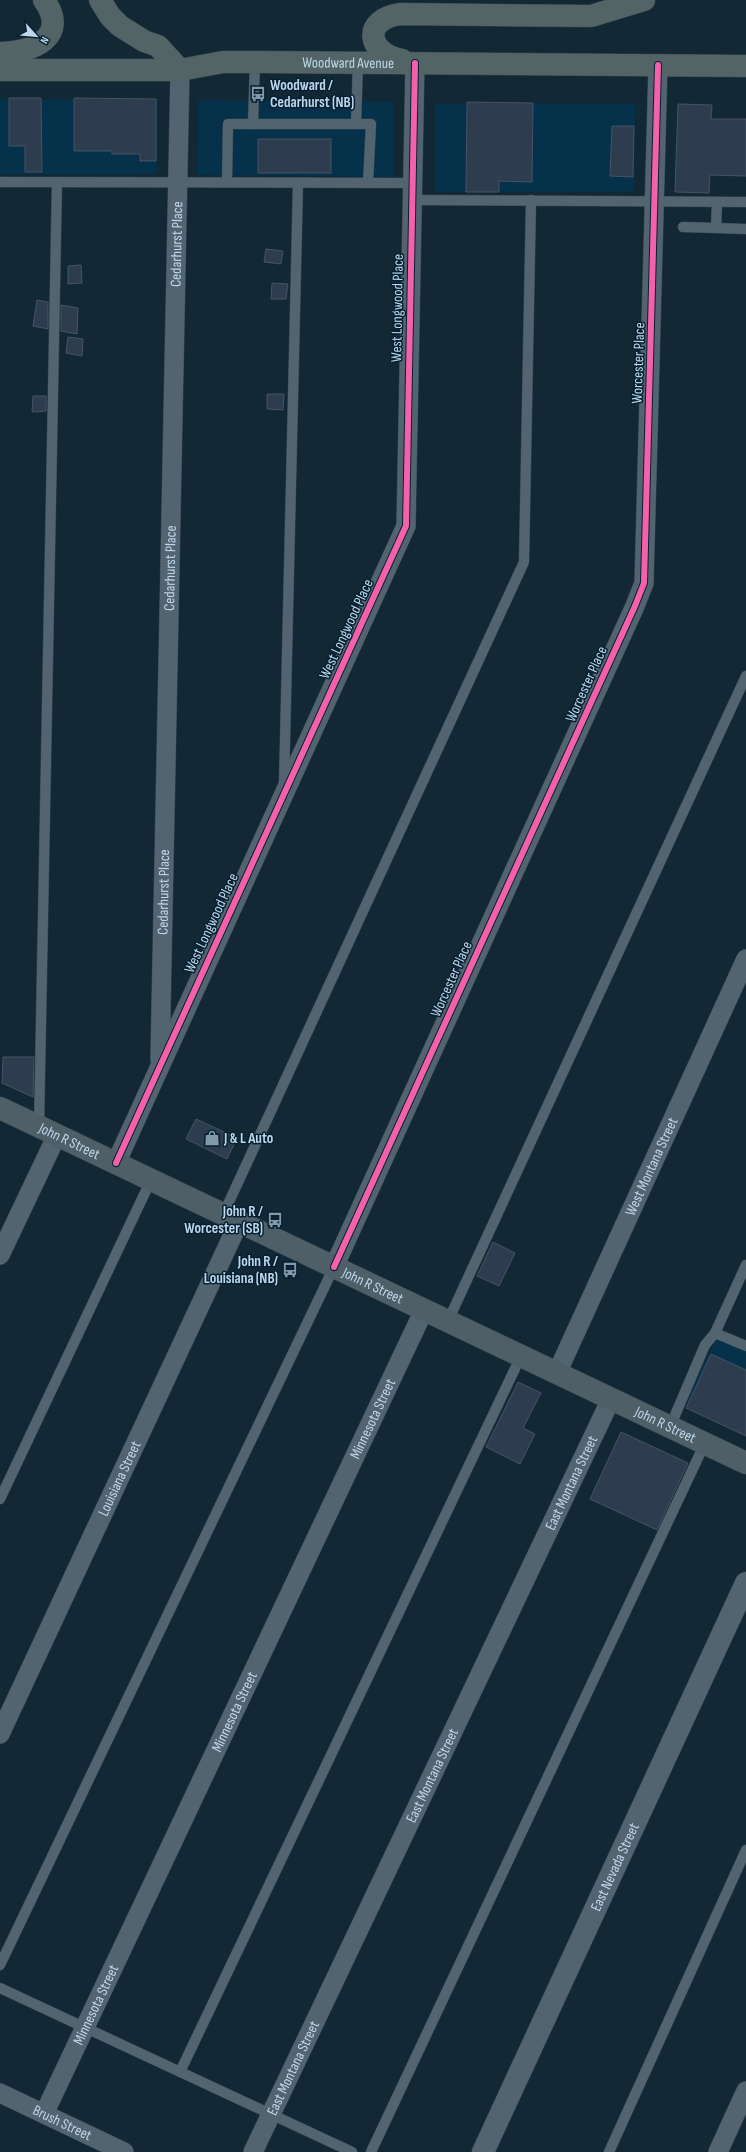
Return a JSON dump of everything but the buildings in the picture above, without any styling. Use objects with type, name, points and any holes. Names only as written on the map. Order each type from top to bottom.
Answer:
[{"type":"main road","points":[[0,52],[30,48],[46,38],[53,29],[54,18],[44,0]]},
{"type":"main road","points":[[100,0],[110,16],[120,26],[144,41],[158,46],[180,70]]},
{"type":"main road","points":[[415,63],[392,58],[378,50],[374,32],[379,21],[387,16],[401,14],[591,16],[644,0]]},
{"type":"main road","name":"Woodward Avenue","points":[[0,70],[180,70],[222,62],[742,65]]},
{"type":"main road","name":"John R Street","points":[[0,1108],[746,1463]]},
{"type":"street","name":"West Longwood Place","points":[[116,1163],[406,526],[415,63]]},
{"type":"street","name":"Worcester Place","points":[[334,1267],[625,628],[644,583],[658,65]]},
{"type":"street","name":"Cedarhurst Place","points":[[160,1066],[180,70]]},
{"type":"street","name":"West Montana Street","points":[[557,1373],[746,959]]},
{"type":"street","points":[[0,1255],[48,1131]]},
{"type":"street","name":"Louisiana Street","points":[[0,1734],[231,1219]]},
{"type":"street","name":"Minnesota Street","points":[[44,2114],[424,1310]]},
{"type":"street","name":"East Montana Street","points":[[253,2152],[611,1399]]},
{"type":"street","name":"East Nevada Street","points":[[483,2152],[746,1582]]},
{"type":"street","points":[[718,2152],[746,2091]]},
{"type":"street","name":"Brush Street","points":[[0,2093],[124,2152]]},
{"type":"lane","points":[[253,124],[255,62]]},
{"type":"lane","points":[[356,124],[358,62]]},
{"type":"lane","points":[[227,182],[228,124],[371,124],[368,183]]},
{"type":"lane","points":[[0,182],[368,183],[413,192],[531,200],[746,202]]},
{"type":"lane","points":[[48,1131],[57,182]]},
{"type":"lane","points":[[283,797],[298,183]]},
{"type":"lane","points":[[231,1219],[524,562],[531,200]]},
{"type":"lane","points":[[716,228],[718,202]]},
{"type":"lane","points":[[683,227],[746,229]]},
{"type":"lane","points":[[448,1321],[746,676]]},
{"type":"lane","points":[[0,1498],[151,1180]]},
{"type":"lane","points":[[670,1427],[705,1345],[715,1333],[746,1265]]},
{"type":"lane","points":[[0,1965],[334,1267]]},
{"type":"lane","points":[[715,1333],[746,1346]]},
{"type":"lane","points":[[180,2072],[521,1356]]},
{"type":"lane","points":[[371,2152],[705,1443]]},
{"type":"lane","points":[[609,2152],[746,1850]]},
{"type":"lane","points":[[0,1988],[352,2152]]},
{"type":"shaded area","points":[[0,99],[158,100],[157,174],[0,174]]},
{"type":"shaded area","points":[[198,100],[394,102],[393,177],[197,175]]},
{"type":"shaded area","points":[[435,104],[635,104],[634,192],[435,192]]},
{"type":"shaded area","points":[[716,1338],[746,1352],[746,1436],[683,1405]]},
{"type":"cycle path","points":[[116,1163],[406,526],[415,63]]},
{"type":"cycle path","points":[[334,1267],[635,606],[644,583],[658,65]]},
{"type":"place","name":"Woodward / Cedarhurst (NB)","points":[[258,94]]},
{"type":"place","name":"J & L Auto","points":[[212,1138]]},
{"type":"place","name":"John R / Worcester (SB)","points":[[275,1220]]},
{"type":"place","name":"John R / Louisiana (NB)","points":[[290,1270]]}]
